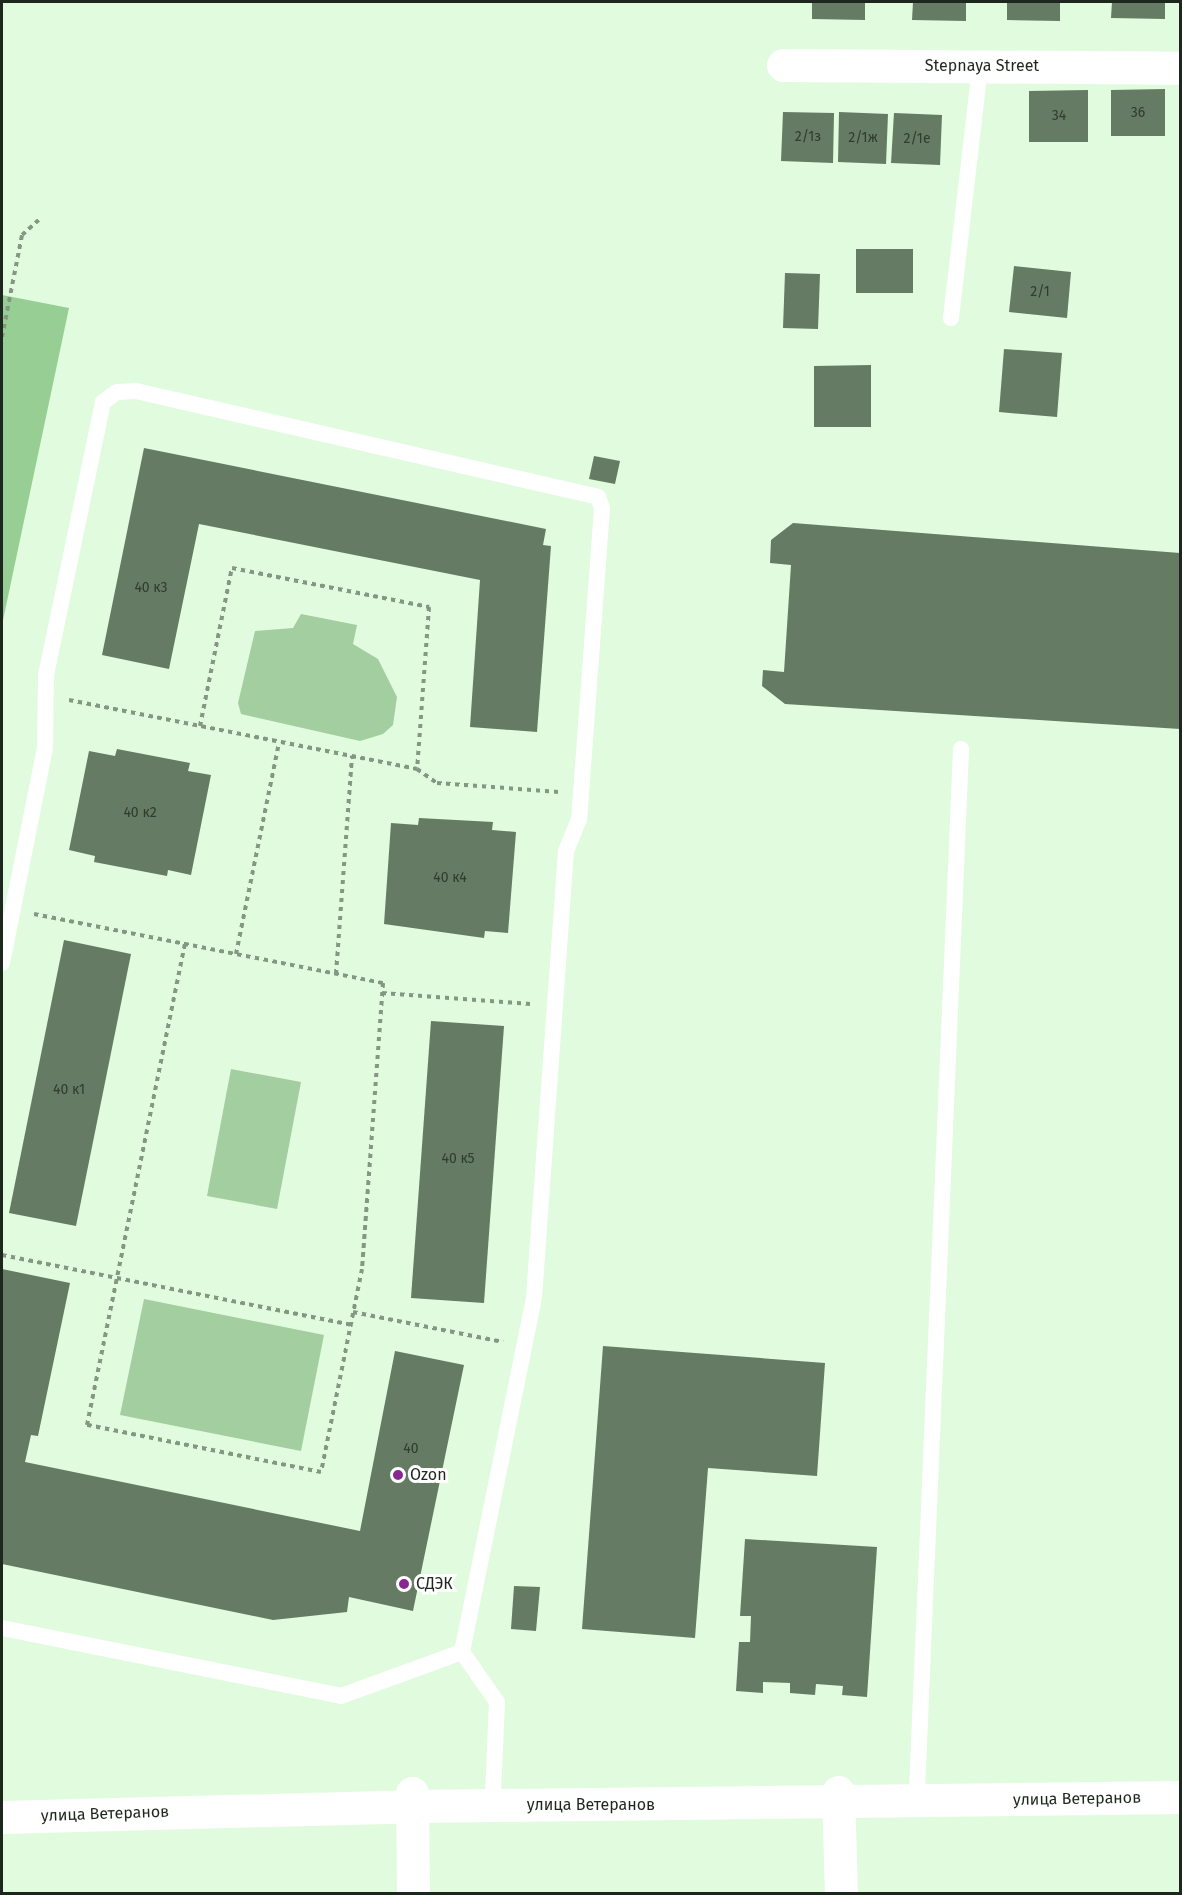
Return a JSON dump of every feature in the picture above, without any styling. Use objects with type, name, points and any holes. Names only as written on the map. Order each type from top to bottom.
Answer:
[{"type":"street","name":"Stepnaya Street","points":[[783,65],[1180,68]]},
{"type":"street","name":"улица Ветеранов","points":[[2,1817],[413,1800],[493,1793],[838,1798],[916,1791],[1180,1788]]},
{"type":"street","name":"улица Ветеранов","points":[[2,1800],[1180,1797]]},
{"type":"street","points":[[838,1798],[841,1893]]},
{"type":"street","points":[[413,1800],[413,1893]]},
{"type":"lane","points":[[951,318],[980,66]]},
{"type":"lane","points":[[2,963],[47,736],[45,695],[99,412],[117,392],[136,391],[588,490],[598,497],[602,508],[579,819],[566,851],[534,1298],[462,1652],[497,1702],[493,1793]]},
{"type":"lane","points":[[916,1791],[961,749]]},
{"type":"lane","points":[[2,1628],[341,1696],[462,1652]]},
{"type":"path","points":[[2,337],[22,235],[41,218]]},
{"type":"path","points":[[200,726],[232,568],[429,607],[417,770]]},
{"type":"path","points":[[45,695],[417,770],[437,783],[581,793]]},
{"type":"path","points":[[236,954],[279,742]]},
{"type":"path","points":[[336,974],[352,756]]},
{"type":"path","points":[[12,909],[383,983],[362,1269],[321,1472],[87,1425],[185,944]]},
{"type":"path","points":[[382,993],[555,1005]]},
{"type":"path","points":[[2,1255],[351,1325]]},
{"type":"path","points":[[353,1312],[524,1346]]},
{"type":"green space","points":[[2,295],[69,308],[2,625]]},
{"type":"green space","points":[[301,614],[357,625],[353,644],[378,659],[397,697],[393,725],[383,734],[360,741],[241,714],[238,703],[255,631],[293,628]]},
{"type":"green space","points":[[231,1069],[301,1082],[277,1209],[207,1196]]},
{"type":"green space","points":[[144,1299],[324,1335],[301,1451],[120,1415]]},
{"type":"building","points":[[812,2],[865,2],[865,20],[812,19]]},
{"type":"building","points":[[913,2],[966,2],[966,21],[912,20]]},
{"type":"building","points":[[1007,2],[1060,2],[1060,21],[1007,20]]},
{"type":"building","points":[[1112,2],[1165,2],[1165,19],[1111,18]]},
{"type":"building","points":[[1165,89],[1165,136],[1111,136],[1111,90]]},
{"type":"building","points":[[1088,90],[1088,142],[1029,142],[1029,91]]},
{"type":"building","points":[[783,112],[834,113],[833,163],[781,161]]},
{"type":"building","points":[[839,112],[888,114],[886,164],[838,162]]},
{"type":"building","points":[[894,113],[942,115],[940,165],[891,163]]},
{"type":"building","points":[[856,249],[913,249],[913,293],[856,293]]},
{"type":"building","points":[[1014,266],[1071,272],[1067,318],[1009,312]]},
{"type":"building","points":[[785,273],[820,274],[818,329],[783,328]]},
{"type":"building","points":[[1004,349],[1062,353],[1057,417],[999,412]]},
{"type":"building","points":[[871,365],[871,427],[814,427],[814,366]]},
{"type":"building","points":[[144,448],[546,529],[543,545],[551,546],[537,732],[470,727],[480,580],[199,524],[169,669],[102,655]]},
{"type":"building","points":[[594,456],[620,461],[615,484],[589,479]]},
{"type":"building","points":[[793,523],[1180,553],[1180,729],[785,704],[762,686],[763,670],[784,672],[791,565],[770,563],[771,540]]},
{"type":"building","points":[[117,749],[190,763],[188,771],[211,775],[191,875],[168,870],[167,876],[94,862],[95,856],[69,850],[89,751],[115,756]]},
{"type":"building","points":[[419,818],[493,822],[492,830],[516,832],[508,933],[485,931],[484,938],[384,924],[391,823],[418,825]]},
{"type":"building","points":[[64,940],[131,954],[76,1226],[9,1213]]},
{"type":"building","points":[[431,1021],[504,1026],[484,1303],[411,1298]]},
{"type":"building","points":[[2,1269],[70,1283],[38,1436],[31,1435],[25,1462],[360,1531],[395,1351],[464,1365],[413,1611],[349,1597],[347,1612],[273,1620],[2,1564]]},
{"type":"building","points":[[603,1346],[825,1363],[817,1476],[708,1468],[695,1638],[582,1629]]},
{"type":"building","points":[[745,1539],[877,1547],[867,1697],[842,1695],[843,1686],[816,1684],[815,1695],[790,1693],[790,1683],[763,1682],[763,1693],[736,1691],[739,1642],[750,1642],[751,1616],[740,1616]]},
{"type":"building","points":[[514,1586],[540,1587],[536,1631],[511,1629]]},
{"type":"place","name":"Ozon","points":[[398,1475]]},
{"type":"place","name":"СДЭК","points":[[404,1584]]}]
